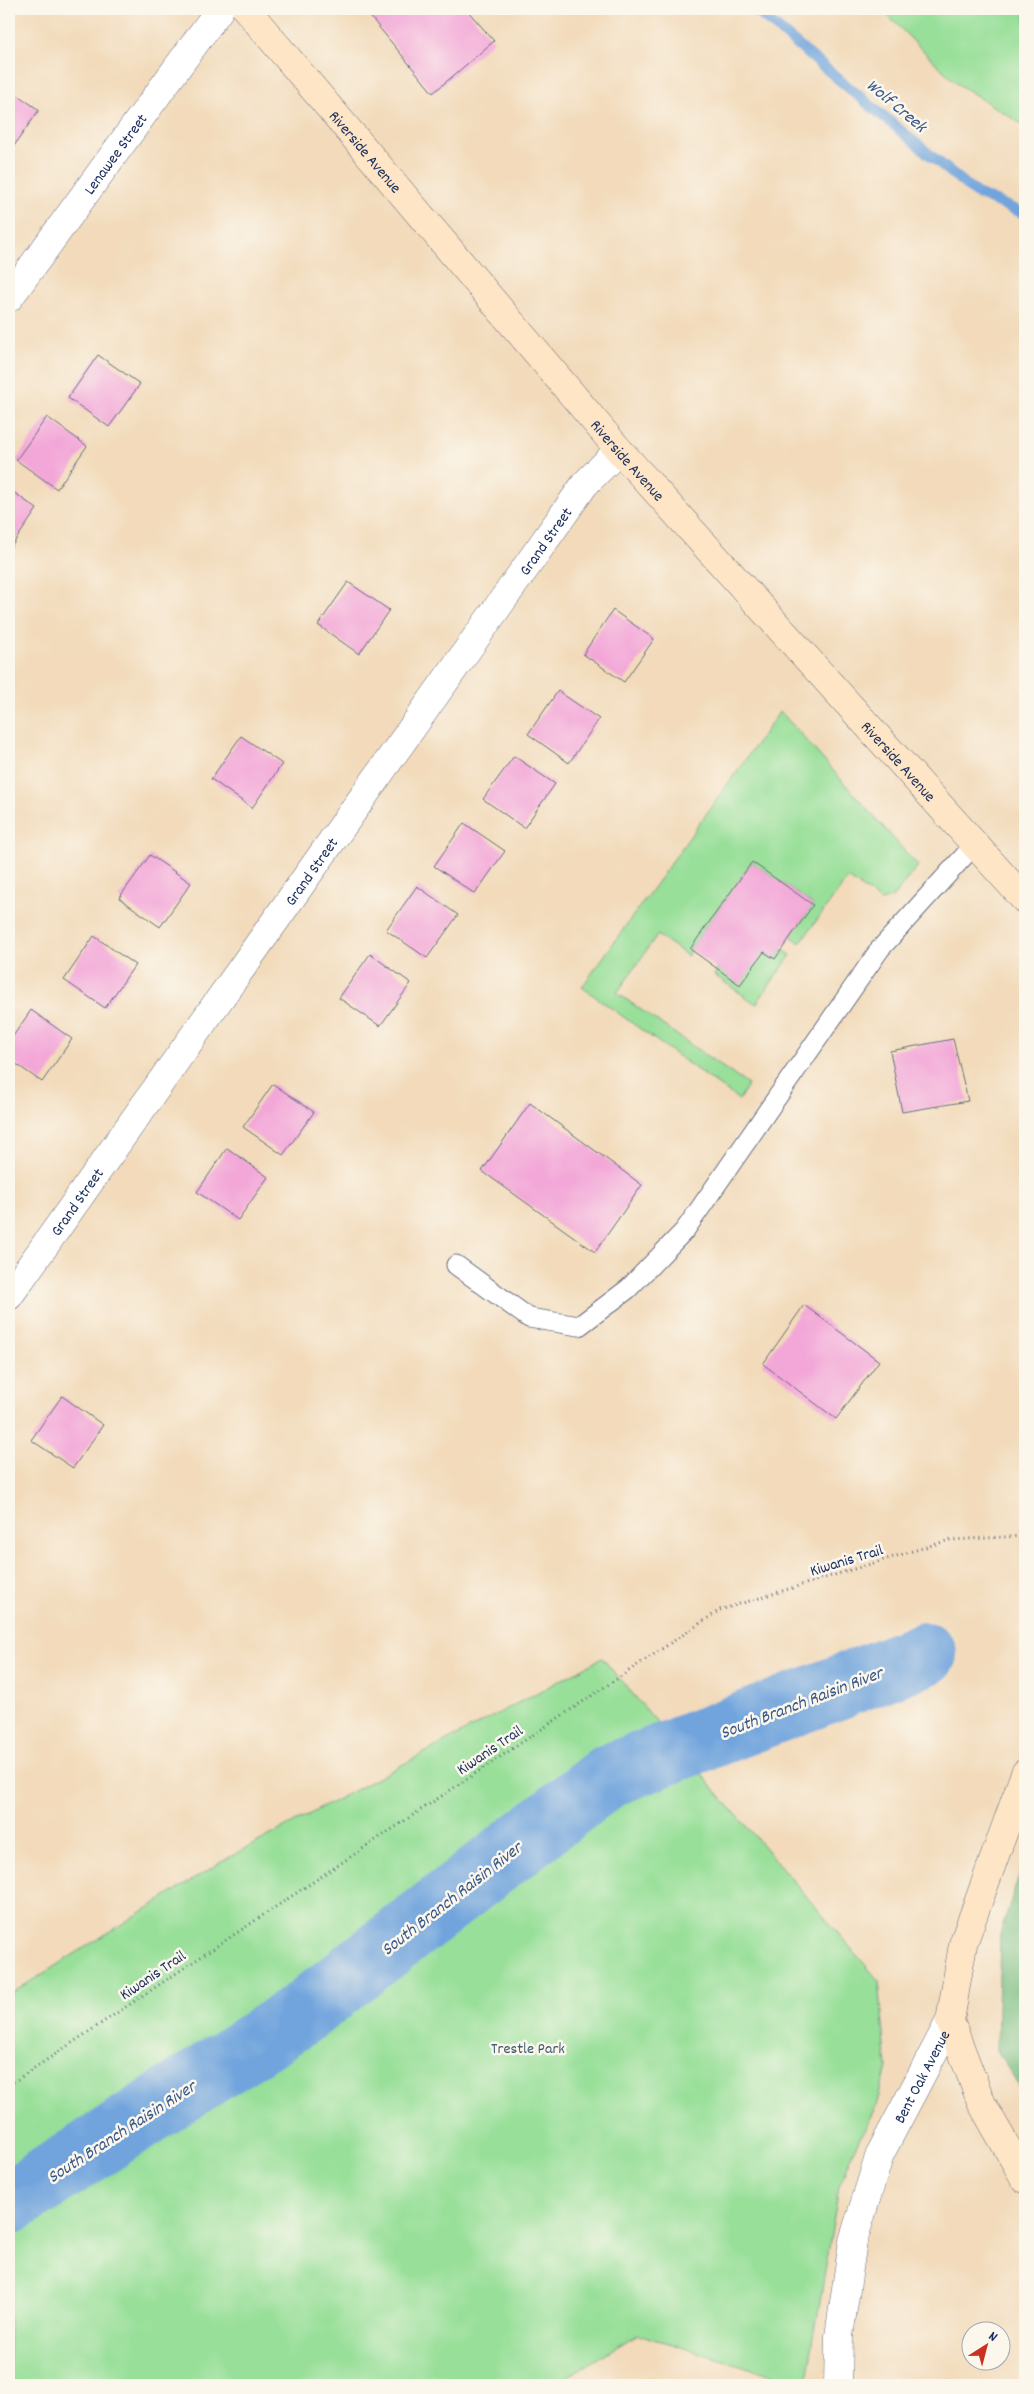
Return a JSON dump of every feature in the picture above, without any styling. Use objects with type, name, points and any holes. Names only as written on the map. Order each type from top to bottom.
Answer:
[{"type":"street","name":"Lenawee Street","points":[[9,298],[220,9]]},
{"type":"street","name":"Riverside Avenue","points":[[246,9],[619,450],[1025,900]]},
{"type":"street","name":"Grand Street","points":[[9,1296],[585,484],[619,450]]},
{"type":"street","name":"Bent Oak Avenue","points":[[838,2385],[839,2336],[853,2242],[877,2162],[950,2021],[963,1944],[1025,1773]]},
{"type":"street","points":[[950,2021],[982,2104],[1025,2178]]},
{"type":"lane","points":[[456,1265],[529,1318],[579,1326],[628,1289],[685,1230],[880,949],[974,844]]},
{"type":"path","name":"Kiwanis Trail","points":[[9,2085],[720,1610],[949,1540],[1025,1536]]},
{"type":"green space","points":[[881,9],[1025,9],[1025,126],[956,83]]},
{"type":"green space","points":[[780,711],[918,866],[892,898],[881,901],[848,878],[800,943],[791,936],[813,905],[752,862],[690,949],[688,956],[657,935],[617,993],[748,1085],[739,1100],[582,987]]},
{"type":"green space","points":[[782,949],[791,955],[756,1004],[714,975],[718,969],[764,952],[775,959]]},
{"type":"green space","name":"Trestle Park","points":[[602,1658],[879,1981],[887,2068],[874,2112],[852,2153],[839,2187],[806,2385],[638,2334],[553,2385],[9,2385],[9,1995],[226,1859]]},
{"type":"green space","points":[[1025,1857],[1025,2097],[997,2050],[1000,1934]]},
{"type":"building","points":[[364,9],[466,9],[494,41],[433,93]]},
{"type":"building","points":[[9,89],[39,110],[9,153]]},
{"type":"building","points":[[98,355],[140,384],[109,427],[68,398]]},
{"type":"building","points":[[47,417],[87,446],[57,489],[16,460]]},
{"type":"building","points":[[9,489],[37,509],[9,550]]},
{"type":"building","points":[[348,582],[389,610],[359,654],[318,625]]},
{"type":"building","points":[[613,610],[654,639],[624,682],[583,654]]},
{"type":"building","points":[[558,691],[599,719],[569,763],[528,734]]},
{"type":"building","points":[[241,736],[282,764],[252,808],[211,779]]},
{"type":"building","points":[[514,756],[555,784],[524,828],[483,799]]},
{"type":"building","points":[[464,823],[505,851],[475,894],[434,866]]},
{"type":"building","points":[[150,855],[191,883],[160,927],[119,898]]},
{"type":"building","points":[[752,862],[813,905],[775,959],[764,952],[740,985],[690,949]]},
{"type":"building","points":[[417,886],[458,915],[427,958],[386,930]]},
{"type":"building","points":[[94,936],[135,965],[105,1008],[64,980]]},
{"type":"building","points":[[370,954],[411,983],[380,1026],[339,998]]},
{"type":"building","points":[[31,1010],[72,1039],[42,1082],[9,1059],[9,1042]]},
{"type":"building","points":[[953,1039],[968,1101],[902,1112],[890,1051]]},
{"type":"building","points":[[273,1084],[314,1112],[283,1155],[243,1127]]},
{"type":"building","points":[[530,1103],[642,1185],[595,1252],[482,1171]]},
{"type":"building","points":[[227,1148],[268,1177],[238,1220],[197,1192]]},
{"type":"building","points":[[804,1305],[879,1361],[836,1419],[763,1364]]},
{"type":"building","points":[[62,1396],[103,1425],[73,1468],[31,1440]]},
{"type":"waterway","name":"Wolf Creek","points":[[754,9],[976,193],[1025,214]]},
{"type":"waterway","name":"South Branch Raisin River","points":[[9,2203],[301,2014],[608,1776],[925,1654]]}]
